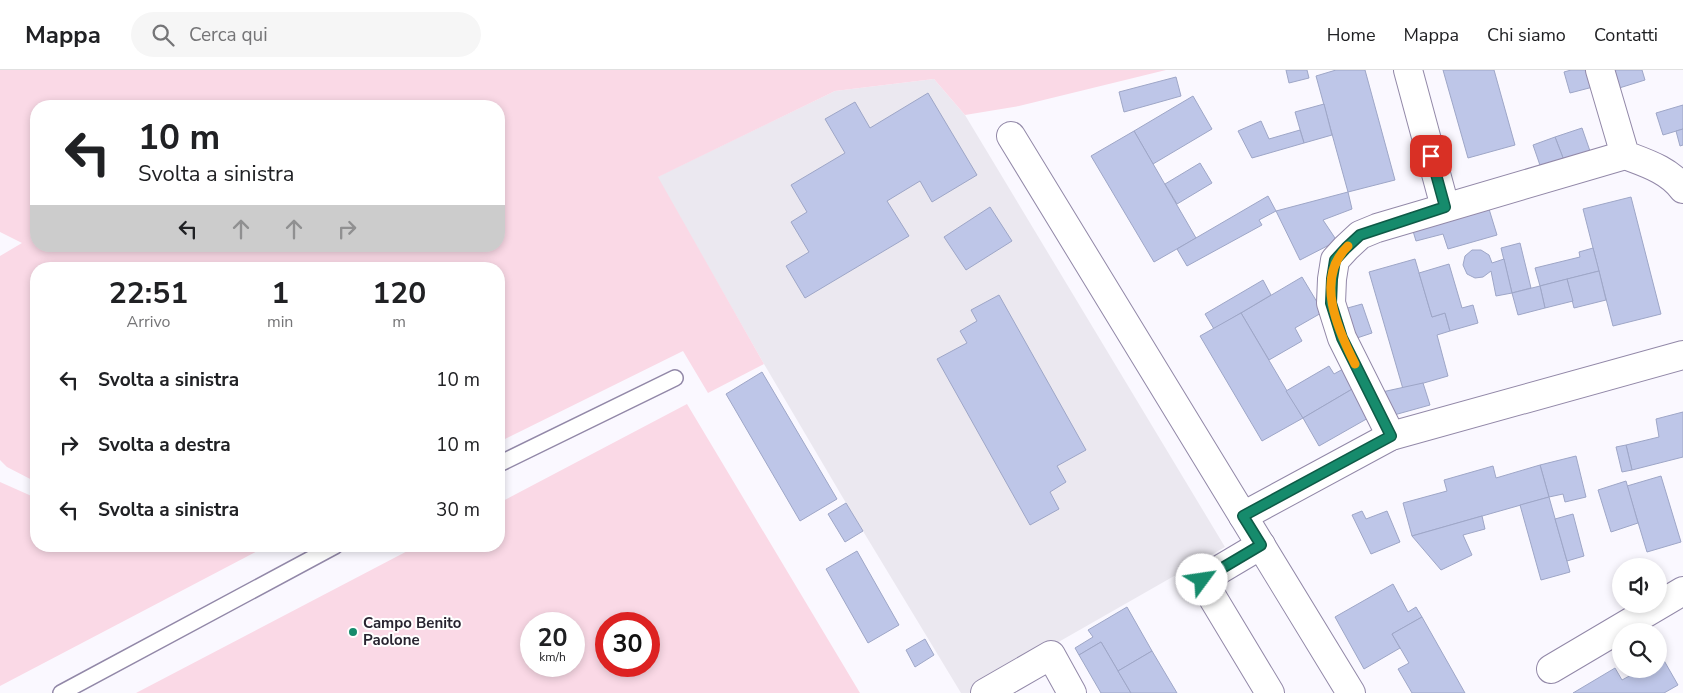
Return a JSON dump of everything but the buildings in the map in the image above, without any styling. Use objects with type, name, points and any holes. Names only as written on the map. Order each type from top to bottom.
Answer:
[{"type":"street","points":[[1408,70],[1445,207]]},
{"type":"street","points":[[1600,70],[1625,155]]},
{"type":"street","points":[[1011,136],[1351,693]]},
{"type":"street","points":[[1391,436],[1342,338],[1331,303],[1335,260],[1360,235],[1445,207],[1625,155],[1650,164],[1675,178],[1683,188]]},
{"type":"street","points":[[1243,516],[1391,436],[1683,355]]},
{"type":"street","points":[[1261,545],[1202,580],[1270,693]]},
{"type":"street","points":[[1551,669],[1683,591]]},
{"type":"street","points":[[985,693],[1051,655],[1072,693]]},
{"type":"lane","points":[[505,461],[674,378]]},
{"type":"lane","points":[[61,693],[324,552]]},
{"type":"shaded area","points":[[0,70],[1166,70],[1019,106],[965,115],[934,79],[835,91],[658,177],[764,364],[708,393],[683,351],[505,439],[505,262],[30,262],[30,479],[7,467],[0,460],[0,256],[22,243],[0,232]]},
{"type":"shaded area","points":[[934,79],[965,115],[1225,547],[969,693],[961,693],[846,503],[657,177],[835,91]]},
{"type":"shaded area","points":[[687,404],[860,693],[136,693],[406,552],[505,552],[505,500]]},
{"type":"shaded area","points":[[0,482],[30,495],[30,552],[256,552],[0,686]]},
{"type":"slow traffic","points":[[1348,246],[1335,260],[1331,303],[1342,338],[1355,364]]},
{"type":"place","name":"Campo Benito Paolone","points":[[353,632]]},
{"type":"route","points":[[1202,580],[1261,545],[1243,516],[1391,436],[1342,338],[1331,303],[1332,279],[1335,260],[1360,235],[1376,228],[1445,207],[1431,156]]}]
